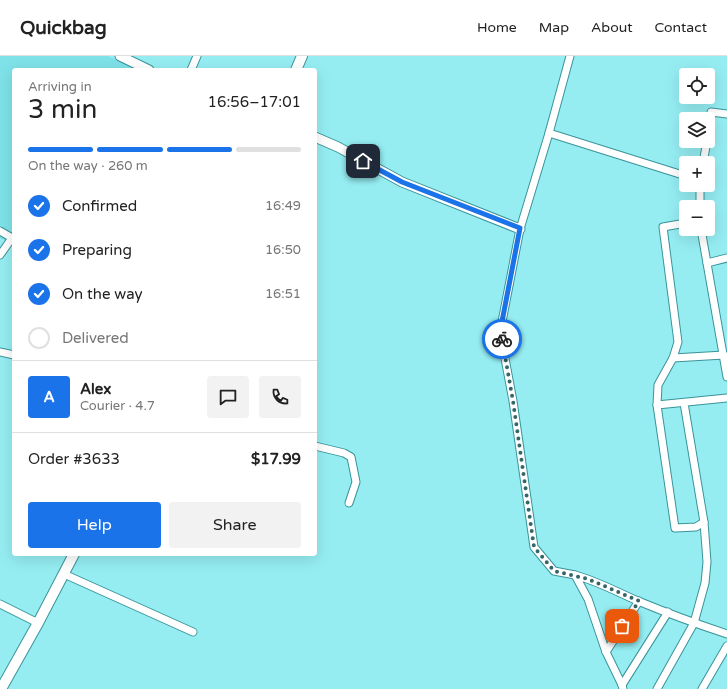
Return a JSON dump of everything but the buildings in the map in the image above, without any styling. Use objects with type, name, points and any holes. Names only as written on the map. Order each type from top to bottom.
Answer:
[{"type":"main road","points":[[297,68],[302,56]]},
{"type":"main road","points":[[2,689],[73,556]]},
{"type":"street","points":[[120,56],[146,68]]},
{"type":"street","points":[[192,68],[197,56]]},
{"type":"street","points":[[570,56],[549,133],[520,228],[500,332],[513,401],[534,547],[554,571],[588,579],[694,623],[727,634]]},
{"type":"street","points":[[715,112],[727,114]]},
{"type":"street","points":[[549,133],[679,174]]},
{"type":"street","points":[[317,138],[338,147],[402,182],[520,228]]},
{"type":"street","points":[[679,224],[663,227],[678,342],[673,358],[658,385],[657,405],[675,528],[696,527],[704,522]]},
{"type":"street","points":[[0,231],[12,238]]},
{"type":"street","points":[[702,236],[727,377]]},
{"type":"street","points":[[0,255],[12,240]]},
{"type":"street","points":[[707,263],[727,258]]},
{"type":"street","points":[[0,352],[12,355]]},
{"type":"street","points":[[673,358],[724,355]]},
{"type":"street","points":[[657,405],[727,398]]},
{"type":"street","points":[[657,689],[694,623],[705,583],[707,562],[704,522],[684,403]]},
{"type":"street","points":[[317,446],[344,453],[351,458],[356,482],[349,503]]},
{"type":"street","points":[[64,574],[193,632]]},
{"type":"street","points":[[576,575],[588,599],[606,652],[623,687]]},
{"type":"street","points":[[606,652],[639,601]]},
{"type":"street","points":[[0,604],[38,622]]},
{"type":"street","points":[[623,687],[668,612]]},
{"type":"street","points":[[702,689],[727,646]]},
{"type":"shaded area","points":[[0,56],[108,56],[135,68],[12,68],[12,244],[0,238]]},
{"type":"way so far","points":[[502,339],[513,401],[534,547],[554,571],[588,579],[639,601],[622,626]]},
{"type":"route","points":[[363,161],[402,182],[520,228],[500,332],[502,339]]}]
